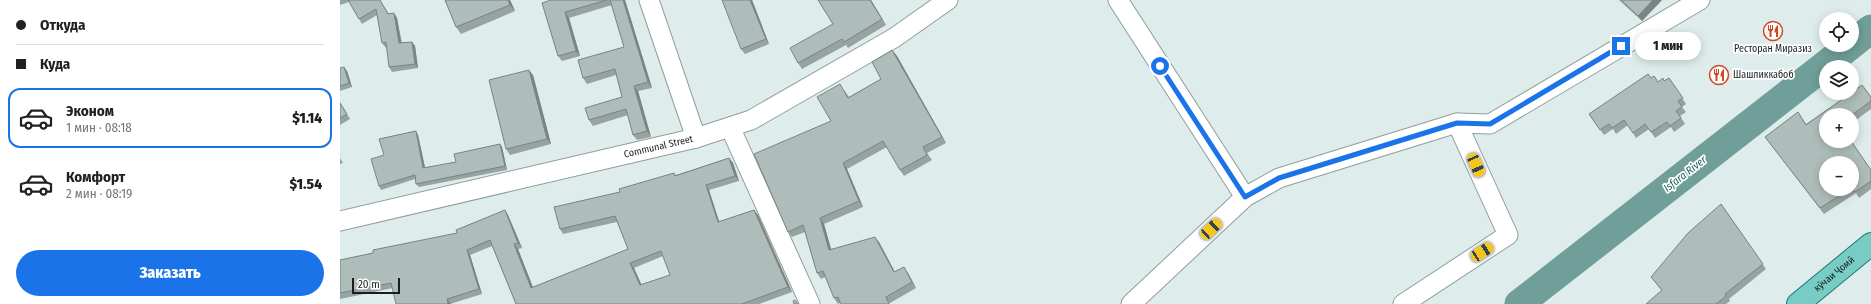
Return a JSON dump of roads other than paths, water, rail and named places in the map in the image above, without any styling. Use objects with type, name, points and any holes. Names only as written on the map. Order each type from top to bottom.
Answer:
[{"type":"main road","name":"кӯчаи Ҷомӣ","points":[[1798,304],[1871,244]]},
{"type":"street","points":[[649,0],[696,138]]},
{"type":"street","name":"Communal Street","points":[[341,218],[696,138],[751,120],[894,38],[948,0]]},
{"type":"street","points":[[1118,0],[1245,197]]},
{"type":"street","points":[[1131,304],[1245,197],[1279,178],[1457,123],[1490,124],[1700,0]]},
{"type":"street","points":[[1403,304],[1508,235],[1457,123]]},
{"type":"street","points":[[730,127],[810,304]]},
{"type":"waterway","name":"Isfara River","points":[[1859,38],[1871,29]]},
{"type":"waterway","name":"Isfara River","points":[[1519,304],[1842,52]]},
{"type":"place","name":"Ресторан Миразиз","points":[[1773,31]]},
{"type":"place","name":"Шашликкабоб","points":[[1719,75]]}]
